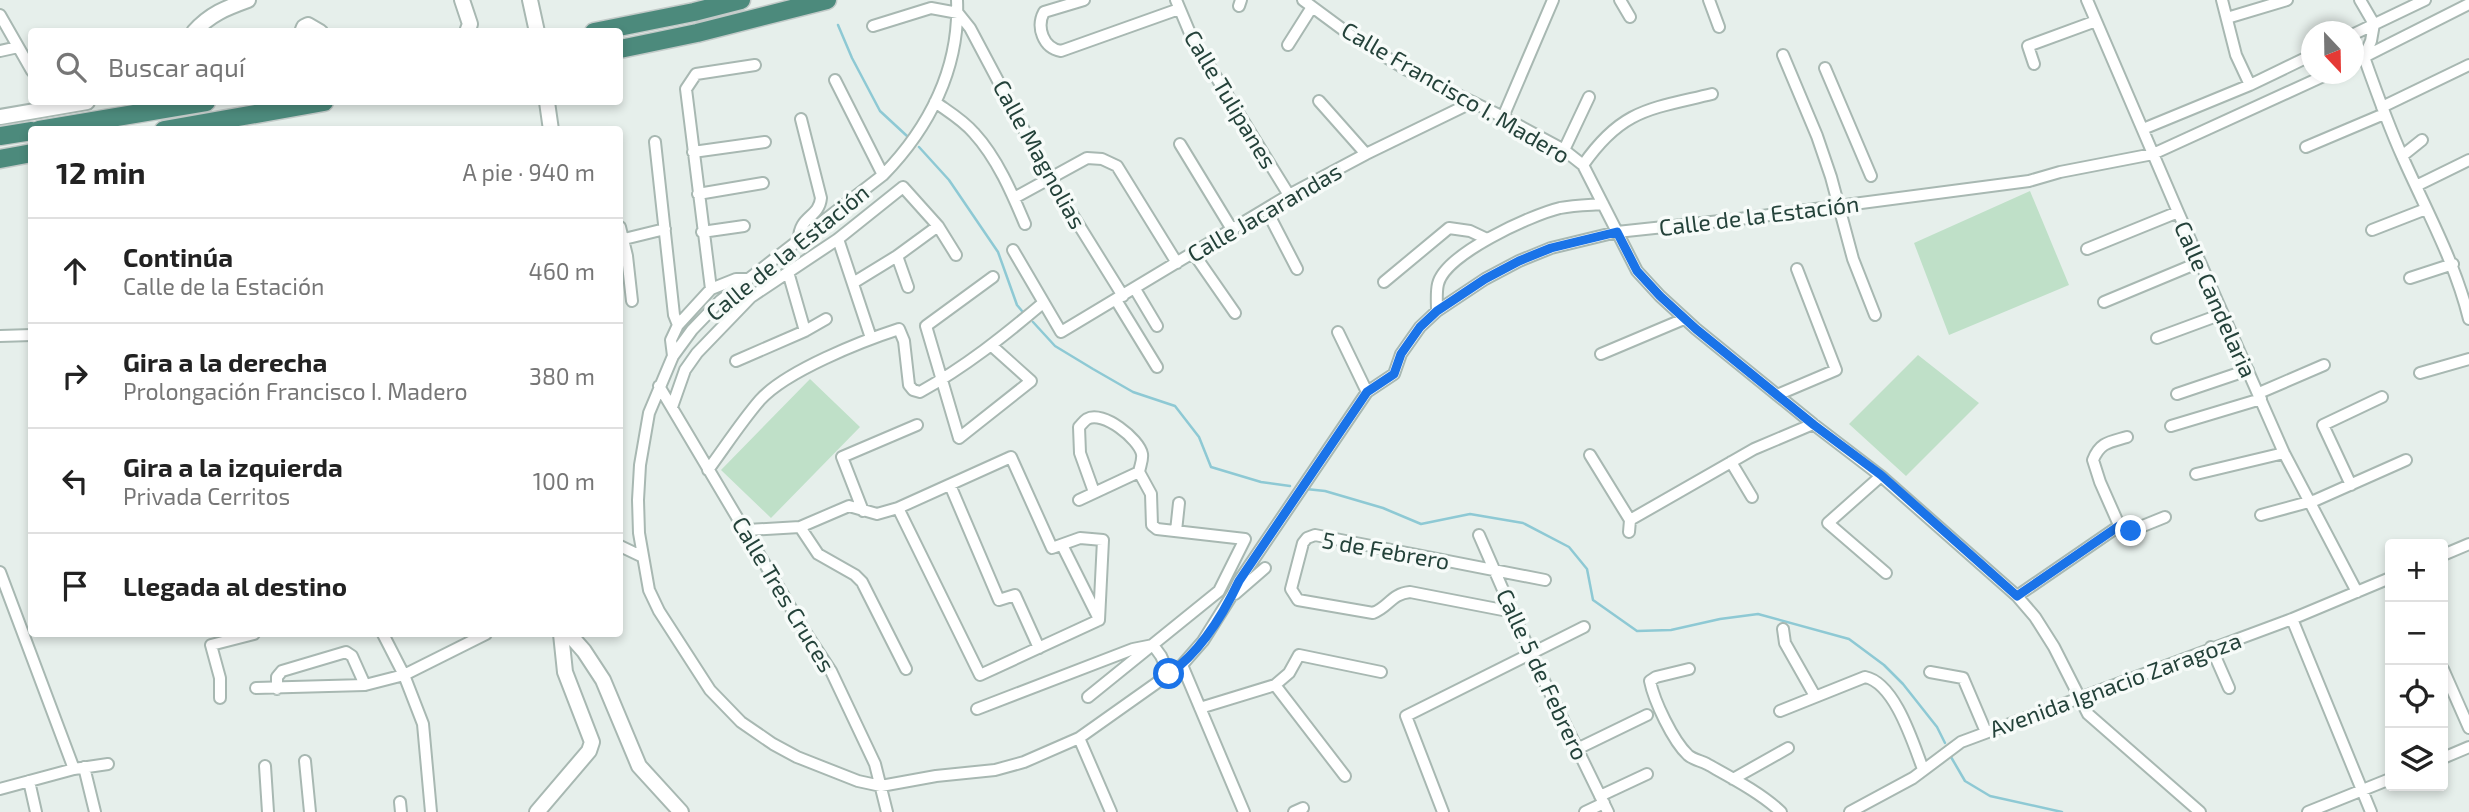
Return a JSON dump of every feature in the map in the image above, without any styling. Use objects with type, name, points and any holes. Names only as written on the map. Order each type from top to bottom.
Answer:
[{"type":"highway","points":[[614,28],[741,0]]},
{"type":"highway","points":[[623,48],[697,33],[827,0]]},
{"type":"highway","points":[[61,126],[176,105]]},
{"type":"highway","points":[[187,126],[307,105]]},
{"type":"highway","points":[[0,136],[28,132]]},
{"type":"highway","points":[[0,159],[28,154]]},
{"type":"street","points":[[197,28],[218,11],[248,0]]},
{"type":"street","points":[[463,0],[470,24],[468,28]]},
{"type":"street","points":[[530,0],[536,28]]},
{"type":"street","name":"Calle de la Estación","points":[[957,0],[954,48],[946,79],[923,128],[883,176],[748,279],[692,331],[673,356],[659,386],[649,413],[640,465],[638,511],[649,590],[659,611],[710,690],[741,722],[773,744],[797,757],[858,781],[881,786],[936,776],[995,770],[1024,762],[1079,738],[1182,665],[1203,641],[1239,581],[1367,392],[1394,374],[1401,354],[1420,327],[1437,311],[1485,279],[1519,261],[1551,248],[1617,232],[1740,219],[2029,181],[2060,172],[2153,154],[2306,84]]},
{"type":"street","points":[[1084,0],[1044,12],[1040,26],[1046,44],[1061,51],[1178,5]]},
{"type":"street","points":[[1503,117],[1553,0]]},
{"type":"street","points":[[1620,0],[1630,17]]},
{"type":"street","points":[[1709,0],[1719,27]]},
{"type":"street","name":"Calle Candelaria","points":[[2087,0],[2284,453],[2357,592]]},
{"type":"street","points":[[2222,0],[2236,55],[2250,85]]},
{"type":"street","points":[[2227,19],[2287,0]]},
{"type":"street","points":[[2360,0],[2374,24],[2371,41],[2364,52]]},
{"type":"street","points":[[2364,29],[2425,0]]},
{"type":"street","points":[[1288,45],[1307,3]]},
{"type":"street","name":"Calle Francisco I. Madero","points":[[1307,3],[1353,37],[1407,70],[1503,117],[1564,150],[1583,165],[1637,271],[1684,319],[1814,425],[1881,475],[2017,596],[2035,617],[2054,648],[2079,698]]},
{"type":"street","points":[[2364,56],[2469,4]]},
{"type":"street","name":"Calle Tulipanes","points":[[1178,5],[1200,53],[1289,195]]},
{"type":"street","points":[[873,26],[931,8],[958,13]]},
{"type":"street","name":"Calle Magnolias","points":[[958,13],[970,27],[1049,177],[1157,367]]},
{"type":"street","points":[[0,15],[28,64]]},
{"type":"street","points":[[2034,64],[2028,46],[2096,21]]},
{"type":"street","points":[[0,51],[18,47]]},
{"type":"street","points":[[1783,55],[1817,136],[1853,259],[1875,315]]},
{"type":"street","points":[[2143,129],[2250,85],[2301,60]]},
{"type":"street","points":[[711,289],[686,89],[696,74],[755,65]]},
{"type":"street","points":[[2306,147],[2383,111],[2469,65]]},
{"type":"street","points":[[1825,68],[1871,176]]},
{"type":"street","points":[[2364,70],[2453,264],[2469,319]]},
{"type":"street","points":[[835,80],[883,176]]},
{"type":"street","points":[[1583,165],[1607,135],[1641,111],[1712,93]]},
{"type":"street","points":[[1564,150],[1589,97]]},
{"type":"street","points":[[935,102],[974,133],[988,150],[1025,224]]},
{"type":"street","points":[[1319,102],[1366,154]]},
{"type":"street","name":"Calle Jacarandas","points":[[1043,303],[1061,332],[1267,211],[1289,195],[1473,102]]},
{"type":"street","points":[[0,117],[46,105]]},
{"type":"street","points":[[547,105],[550,126]]},
{"type":"street","points":[[799,239],[799,229],[805,220],[816,212],[821,198],[801,119]]},
{"type":"street","points":[[2402,156],[2423,140]]},
{"type":"street","points":[[655,142],[674,316],[678,325]]},
{"type":"street","points":[[694,152],[765,142]]},
{"type":"street","points":[[1180,144],[1233,231]]},
{"type":"street","points":[[1014,198],[1087,158],[1102,159],[1117,166],[1177,263]]},
{"type":"street","points":[[2416,186],[2469,160]]},
{"type":"street","points":[[698,194],[763,183]]},
{"type":"street","points":[[672,407],[685,370],[697,353],[751,297],[838,239],[904,187],[938,226],[956,256]]},
{"type":"street","points":[[1437,311],[1438,283],[1445,271],[1487,239],[1528,219],[1560,208],[1603,204]]},
{"type":"street","points":[[2372,230],[2427,209]]},
{"type":"street","points":[[1267,211],[1297,268]]},
{"type":"street","points":[[2087,248],[2178,212]]},
{"type":"street","points":[[702,232],[744,226]]},
{"type":"street","points":[[853,283],[938,226]]},
{"type":"street","points":[[1384,282],[1449,228],[1470,231],[1487,239]]},
{"type":"street","points":[[623,239],[665,229]]},
{"type":"street","points":[[838,239],[871,338]]},
{"type":"street","points":[[623,246],[632,301]]},
{"type":"street","points":[[708,470],[761,399],[782,380],[871,338],[900,329],[909,385],[920,392],[992,346],[1043,303],[1013,250]]},
{"type":"street","points":[[1194,254],[1236,313]]},
{"type":"street","points":[[897,256],[908,288]]},
{"type":"street","points":[[2104,302],[2200,262]]},
{"type":"street","points":[[2410,278],[2453,264]]},
{"type":"street","points":[[1777,395],[1836,370],[1797,269]]},
{"type":"street","points":[[788,272],[805,331]]},
{"type":"street","points":[[992,346],[1031,381],[959,438],[926,326],[993,277]]},
{"type":"street","points":[[673,356],[671,340],[678,325],[711,289],[736,279],[748,279]]},
{"type":"street","points":[[1135,289],[1157,326]]},
{"type":"street","points":[[2157,338],[2222,314]]},
{"type":"street","points":[[736,361],[826,319]]},
{"type":"street","points":[[1601,354],[1684,319]]},
{"type":"street","points":[[1338,332],[1367,392]]},
{"type":"street","points":[[0,336],[28,335]]},
{"type":"street","points":[[2420,373],[2469,359]]},
{"type":"street","points":[[2172,426],[2260,396],[2324,365]]},
{"type":"street","points":[[2178,394],[2248,370]]},
{"type":"street","name":"Calle Tres Cruces","points":[[659,386],[831,671],[875,764],[887,812]]},
{"type":"street","points":[[2351,485],[2323,425],[2382,397]]},
{"type":"street","points":[[1088,697],[1219,591],[1245,539],[1157,529],[1152,525],[1151,494],[1139,472],[1141,450],[1115,425],[1097,417],[1087,419],[1079,427],[1080,453],[1094,492]]},
{"type":"street","points":[[863,511],[842,457],[917,425]]},
{"type":"street","points":[[1590,455],[1629,526],[1731,462],[1765,444],[1814,425]]},
{"type":"street","points":[[2127,437],[2097,449],[2093,460],[2119,526],[2123,534],[2165,517]]},
{"type":"street","points":[[2196,474],[2284,453]]},
{"type":"street","points":[[747,530],[800,527],[849,506],[877,514],[898,508],[1011,457],[1052,548],[1080,538],[1103,540],[1099,620]]},
{"type":"street","points":[[2262,515],[2310,502],[2406,460]]},
{"type":"street","points":[[1731,462],[1752,496]]},
{"type":"street","points":[[1079,500],[1139,472]]},
{"type":"street","points":[[1881,475],[1828,523],[1886,573]]},
{"type":"street","points":[[950,485],[999,600],[1015,596],[1038,648]]},
{"type":"street","points":[[1176,531],[1179,503]]},
{"type":"street","points":[[898,508],[979,675],[1099,620]]},
{"type":"street","points":[[2017,596],[2119,526]]},
{"type":"street","points":[[800,527],[818,554],[855,575],[862,582],[906,669]]},
{"type":"street","name":"5 de Febrero","points":[[1513,612],[1410,592],[1400,593],[1390,599],[1382,609],[1373,613],[1298,600],[1292,589],[1303,543],[1315,535],[1545,580]]},
{"type":"street","name":"Calle 5 de Febrero","points":[[1479,536],[1531,654],[1604,804]]},
{"type":"street","points":[[2448,553],[2469,544]]},
{"type":"street","points":[[1062,545],[1099,620]]},
{"type":"street","points":[[623,547],[643,557]]},
{"type":"street","points":[[1205,603],[1232,596],[1265,568]]},
{"type":"street","points":[[0,572],[95,812]]},
{"type":"street","name":"Avenida Ignacio Zaragoza","points":[[1850,812],[1913,778],[1961,742],[2211,647],[2291,620],[2385,580]]},
{"type":"street","points":[[2291,620],[2371,812]]},
{"type":"street","points":[[1443,812],[1406,716],[1584,626]]},
{"type":"street","points":[[1783,629],[1785,643],[1815,696]]},
{"type":"street","points":[[220,698],[220,678],[211,645],[242,637]]},
{"type":"street","points":[[385,637],[404,675],[423,724],[430,812]]},
{"type":"street","points":[[256,688],[365,685],[404,675],[480,637]]},
{"type":"street","points":[[537,812],[589,751],[592,742],[565,672],[561,637]]},
{"type":"street","points":[[572,637],[603,680],[639,766],[681,812]]},
{"type":"street","points":[[1153,645],[1169,674]]},
{"type":"street","points":[[978,709],[1122,653],[1153,645]]},
{"type":"street","points":[[2211,647],[2229,688]]},
{"type":"street","points":[[277,689],[277,677],[282,671],[346,652],[352,656],[365,685]]},
{"type":"street","points":[[1200,708],[1276,685],[1289,673],[1299,655],[1381,672]]},
{"type":"street","points":[[1182,665],[1244,812]]},
{"type":"street","points":[[1689,669],[1650,681],[1659,708],[1688,756],[1733,779],[1774,804],[1781,812]]},
{"type":"street","points":[[1930,672],[1963,678],[1986,732]]},
{"type":"street","points":[[1780,711],[1865,677],[1873,679],[1895,702],[1923,769]]},
{"type":"street","points":[[2448,680],[2469,728]]},
{"type":"street","points":[[1276,685],[1345,776]]},
{"type":"street","points":[[2079,698],[2088,714],[2107,732],[2200,812]]},
{"type":"street","points":[[1577,748],[1647,715]]},
{"type":"street","points":[[1079,738],[1111,812]]},
{"type":"street","points":[[2448,756],[2469,747]]},
{"type":"street","points":[[1733,779],[1788,748]]},
{"type":"street","points":[[305,761],[310,812]]},
{"type":"street","points":[[0,789],[79,768],[108,764]]},
{"type":"street","points":[[265,766],[268,812]]},
{"type":"street","points":[[1585,812],[1604,804],[1647,774]]},
{"type":"street","points":[[2308,812],[2385,781]]},
{"type":"street","points":[[29,782],[36,812]]},
{"type":"green space","points":[[2030,191],[2069,285],[1949,335],[1914,243]]},
{"type":"green space","points":[[1918,355],[1979,403],[1906,476],[1849,424]]},
{"type":"green space","points":[[810,379],[860,427],[771,518],[721,470]]},
{"type":"waterway","points":[[838,25],[880,111],[907,136]]},
{"type":"waterway","points":[[919,147],[949,180],[998,252],[1017,305],[1022,311]]},
{"type":"waterway","points":[[1033,322],[1055,346],[1093,369],[1133,392],[1175,406],[1199,437],[1211,467],[1261,482],[1290,486]]},
{"type":"waterway","points":[[1306,489],[1325,491],[1383,508],[1421,524],[1470,514],[1523,523],[1569,547],[1587,569],[1593,600],[1637,631],[1671,630],[1758,614],[1849,639],[1884,665],[1903,684],[1937,727],[1945,743]]},
{"type":"waterway","points":[[1951,757],[1965,781],[1990,796],[2062,812]]},
{"type":"route","points":[[1169,674],[1182,665],[1203,641],[1239,581],[1367,392],[1394,374],[1401,354],[1420,327],[1462,294],[1519,261],[1551,248],[1617,232],[1637,271],[1696,329],[1814,425],[1881,475],[2017,596],[2119,526],[2123,534],[2131,531]]}]
